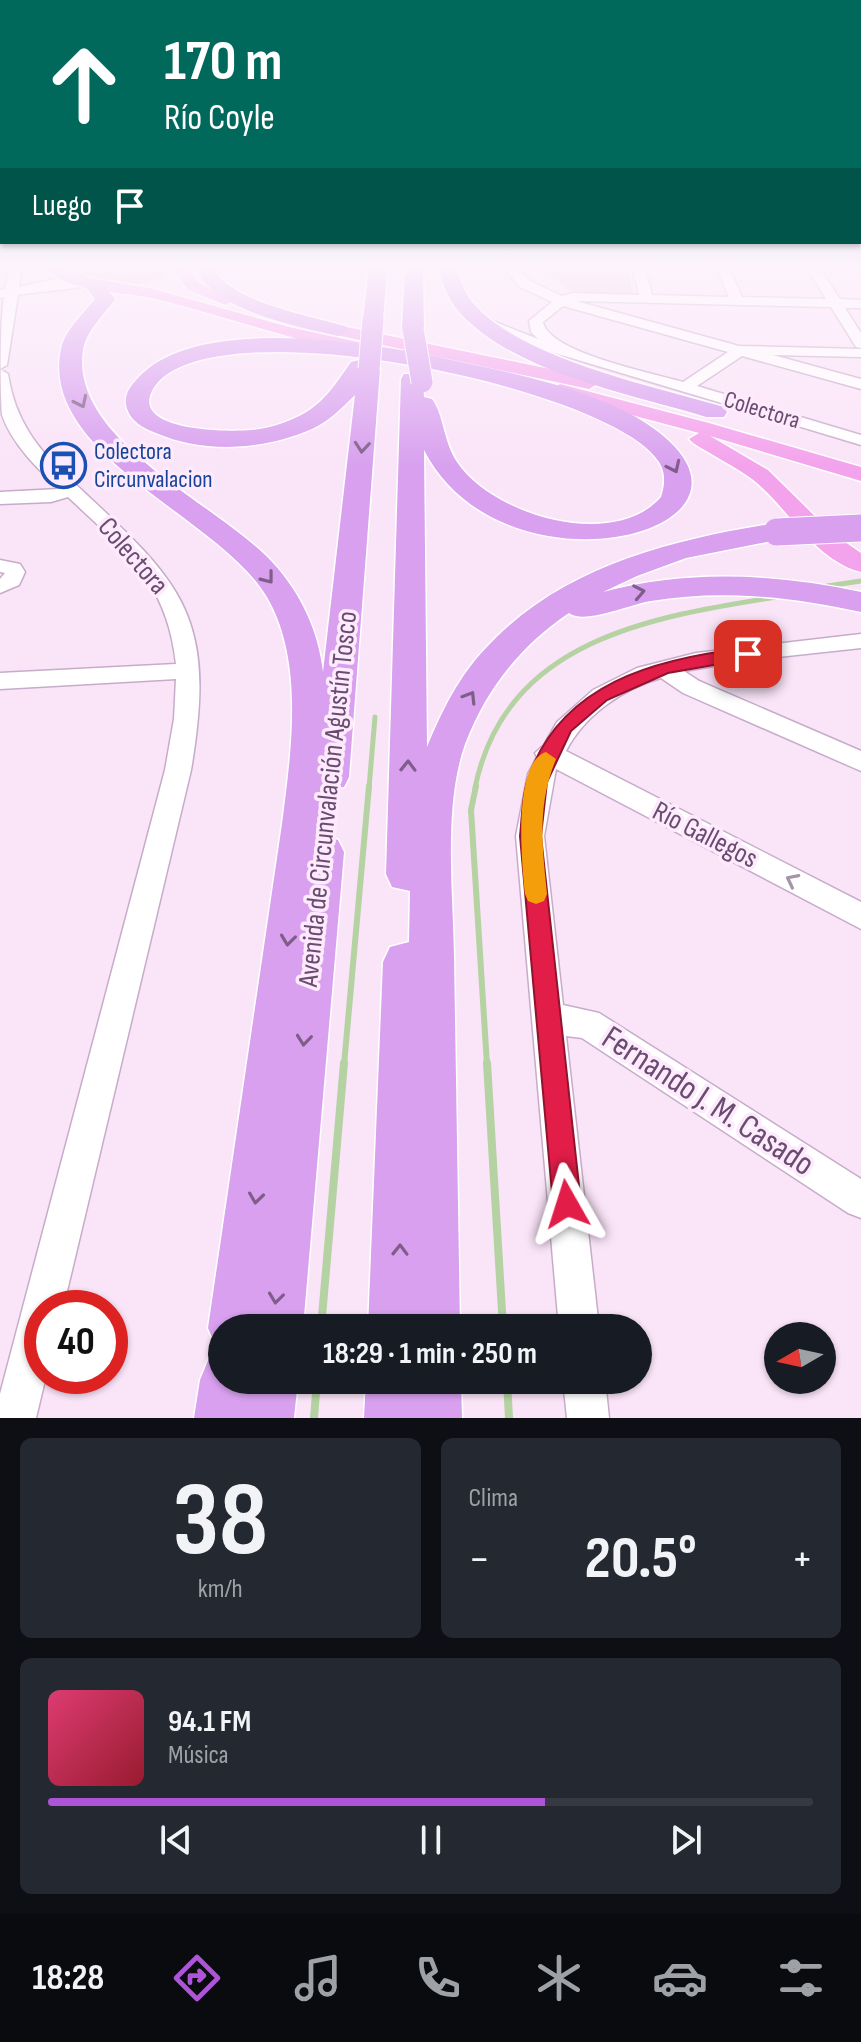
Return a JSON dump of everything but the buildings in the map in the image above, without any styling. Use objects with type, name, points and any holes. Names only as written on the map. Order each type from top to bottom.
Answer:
[{"type":"highway","points":[[79,335],[70,360],[73,385],[89,418],[118,453],[216,526],[268,576],[295,622],[306,663],[310,705],[299,848],[240,1314]]},
{"type":"highway","name":"Avenida de Circunvalación Agustín Tosco","points":[[374,335],[380,349]]},
{"type":"highway","name":"Avenida de Circunvalación Agustín Tosco","points":[[274,1314],[323,846],[380,349],[386,335]]},
{"type":"highway","points":[[501,335],[545,356],[715,412]]},
{"type":"highway","points":[[434,373],[380,349],[349,386],[323,413],[291,428],[256,437],[209,438],[168,430],[147,419],[139,410],[136,400],[142,384],[165,365],[190,354],[229,347],[291,346],[434,373],[579,403],[642,433],[663,449],[677,467],[680,477],[678,495],[656,516],[614,529],[559,529],[506,514],[469,493],[441,460],[426,422],[434,373]]},
{"type":"highway","points":[[398,1314],[406,987],[434,373]]},
{"type":"highway","points":[[430,1314],[434,806],[446,746],[468,698],[495,661],[522,633],[547,613],[620,570],[694,546],[777,532],[861,528]]},
{"type":"highway","points":[[495,661],[543,628],[581,609],[660,588],[746,584],[793,588],[861,602]]},
{"type":"highway","points":[[226,1418],[229,1394]]},
{"type":"highway","points":[[262,1418],[265,1394]]},
{"type":"highway","points":[[396,1418],[397,1394]]},
{"type":"highway","points":[[430,1394],[430,1418]]},
{"type":"main road","points":[[300,335],[434,373],[545,387],[702,427],[861,474]]},
{"type":"main road","points":[[349,335],[380,349],[689,412],[861,463]]},
{"type":"main road","points":[[380,349],[715,412],[861,453]]},
{"type":"main road","points":[[545,387],[662,423],[725,452],[760,475],[823,538],[861,564]]},
{"type":"street","points":[[0,365],[3,335]]},
{"type":"street","name":"Colectora","points":[[514,335],[861,440]]},
{"type":"street","points":[[542,335],[559,350]]},
{"type":"street","points":[[690,335],[861,384]]},
{"type":"street","points":[[686,387],[740,350],[861,353]]},
{"type":"street","name":"Colectora","points":[[0,374],[6,426],[132,548],[169,594],[178,615],[187,671],[187,724],[178,770],[48,1290]]},
{"type":"street","points":[[0,498],[51,496],[72,491]]},
{"type":"street","points":[[0,566],[13,568],[15,572],[12,581],[0,587]]},
{"type":"street","points":[[578,1314],[530,836],[537,782],[548,753],[564,727],[581,710],[623,684],[663,668],[702,659],[859,643]]},
{"type":"street","points":[[663,668],[691,687],[861,762]]},
{"type":"street","points":[[0,681],[187,671]]},
{"type":"street","name":"Río Gallegos","points":[[548,753],[861,916]]},
{"type":"street","name":"Fernando J. M. Casado","points":[[549,1018],[588,1024],[861,1200]]},
{"type":"street","name":"Colectora","points":[[15,1418],[24,1383]]},
{"type":"street","points":[[585,1394],[588,1418]]},
{"type":"waterway","points":[[827,586],[861,581]]},
{"type":"waterway","points":[[475,788],[491,738],[517,699],[550,668],[590,644],[633,627],[680,614],[776,597]]},
{"type":"waterway","points":[[369,788],[375,717]]},
{"type":"waterway","points":[[344,1065],[369,786]]},
{"type":"waterway","points":[[476,786],[471,810],[487,1065]]},
{"type":"waterway","points":[[322,1314],[344,1063]]},
{"type":"waterway","points":[[487,1063],[502,1314]]},
{"type":"waterway","points":[[314,1418],[316,1394]]},
{"type":"waterway","points":[[508,1394],[509,1418]]},
{"type":"slow traffic","points":[[536,894],[530,836],[531,810],[546,759]]},
{"type":"place","name":"Colectora Circunvalacion","points":[[63,465]]},
{"type":"route","points":[[567,1204],[530,836],[537,782],[548,753],[564,727],[601,696],[663,668],[702,659],[748,654]]}]
